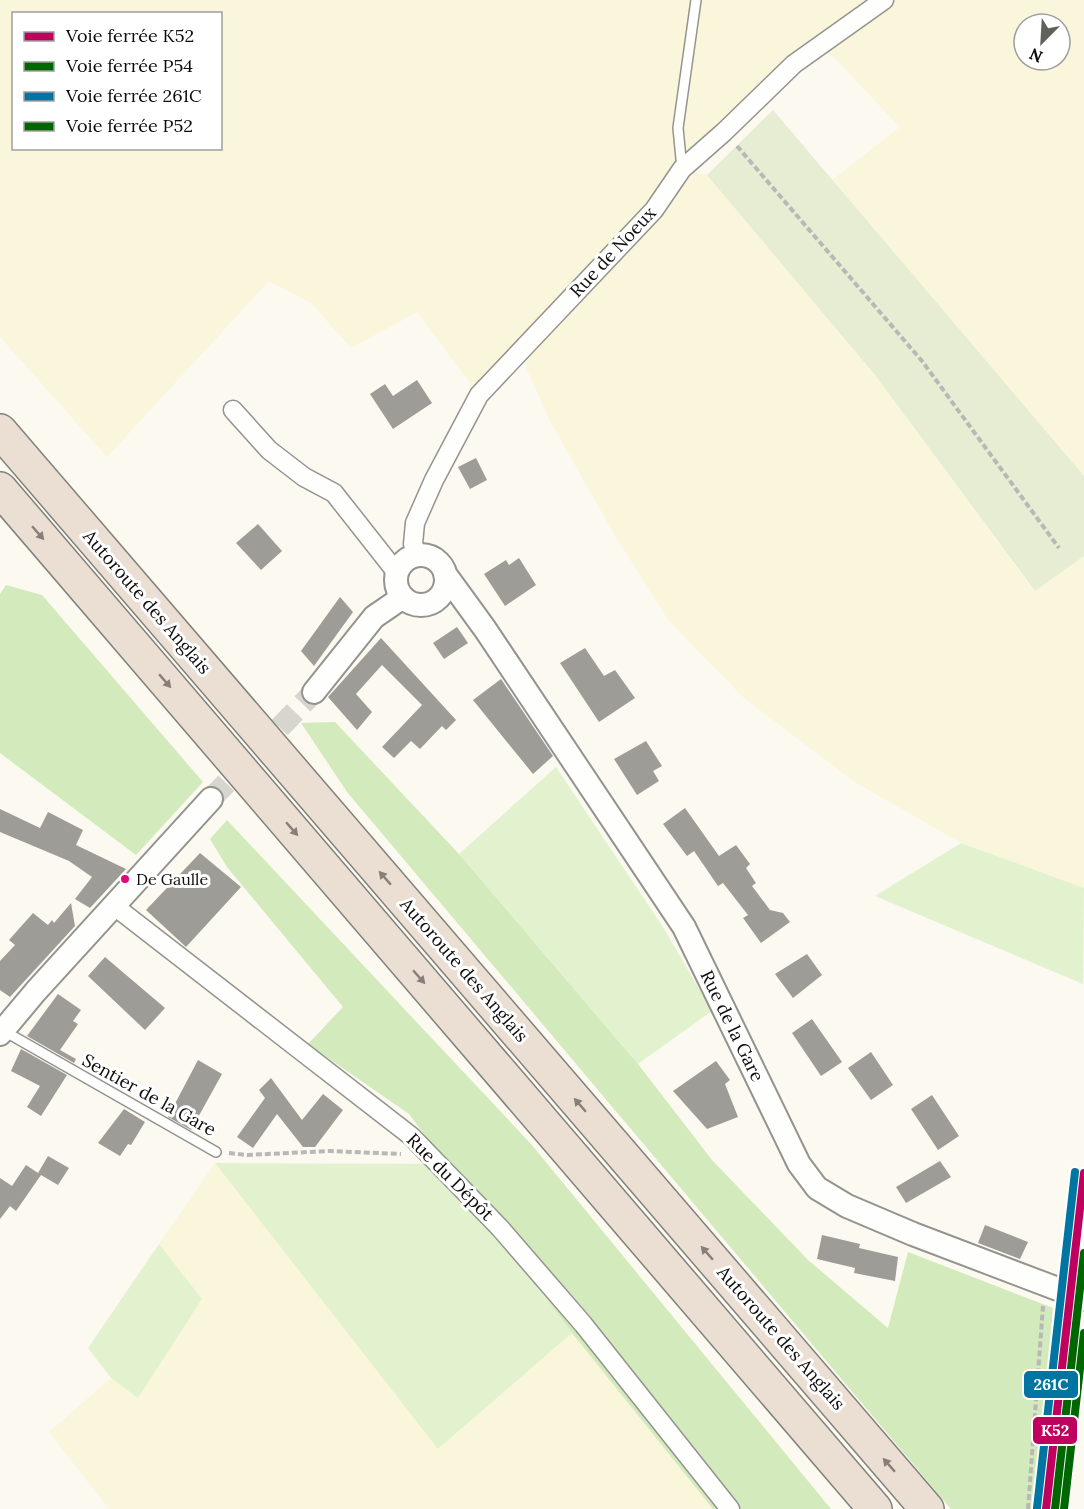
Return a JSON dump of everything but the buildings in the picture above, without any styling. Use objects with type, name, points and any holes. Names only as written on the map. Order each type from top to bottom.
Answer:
[{"type":"highway","name":"Autoroute des Anglais","points":[[0,431],[927,1509]]},
{"type":"highway","name":"Autoroute des Anglais","points":[[0,489],[875,1509]]},
{"type":"street","name":"Rue de Noeux","points":[[418,556],[413,544],[415,523],[434,480],[479,395],[654,210],[682,169],[794,64],[884,0]]},
{"type":"street","points":[[233,410],[269,450],[304,477],[334,494],[397,573]]},
{"type":"street","points":[[418,556],[429,557],[439,564],[445,574],[447,584],[437,600],[420,605],[403,597],[396,582],[397,573],[402,564],[418,556]]},
{"type":"street","name":"Rue de la Gare","points":[[445,574],[684,927],[799,1164],[818,1188],[869,1216],[1083,1298]]},
{"type":"street","points":[[314,692],[374,617],[403,597]]},
{"type":"street","points":[[429,603],[460,612],[484,629]]},
{"type":"street","points":[[1,1039],[36,990],[211,800]]},
{"type":"street","name":"Rue du Dépôt","points":[[113,905],[411,1136],[431,1155],[500,1228],[583,1323],[730,1509]]},
{"type":"lane","points":[[682,169],[678,128],[696,0]]},
{"type":"lane","name":"Sentier de la Gare","points":[[1,1039],[216,1152]]},
{"type":"path","points":[[724,132],[922,361],[1059,548]]},
{"type":"path","name":"Sentier de la Gare","points":[[216,1152],[247,1155],[330,1151],[431,1155]]},
{"type":"path","points":[[1028,1509],[1045,1285]]},
{"type":"shaded area","points":[[0,0],[1084,0],[1084,476],[832,180],[900,127],[821,44],[682,169],[707,175],[875,375],[1034,591],[1084,556],[1084,888],[961,843],[855,782],[745,699],[669,621],[617,539],[550,421],[527,370],[523,348],[479,395],[417,312],[351,348],[311,303],[269,281],[107,457],[0,337]]},
{"type":"shaded area","points":[[215,1163],[439,1449],[572,1333],[713,1509],[109,1509],[49,1432],[111,1378],[138,1397],[202,1299],[159,1244]]},
{"type":"green space","points":[[773,110],[1084,476],[1084,556],[1035,591],[875,375],[707,175]]},
{"type":"green space","points":[[6,585],[42,595],[203,782],[136,855],[0,753],[0,594]]},
{"type":"green space","points":[[335,722],[459,854],[638,1064],[712,1160],[808,1260],[888,1328],[908,1252],[1053,1308],[1036,1509],[951,1509],[347,792],[301,723]]},
{"type":"green space","points":[[556,767],[663,927],[712,1011],[638,1064],[459,854]]},
{"type":"green space","points":[[227,820],[531,1144],[831,1509],[713,1509],[572,1333],[409,1114],[308,1044],[343,1007],[227,867],[210,839]]},
{"type":"green space","points":[[961,843],[1084,888],[1083,984],[875,896]]},
{"type":"green space","points":[[215,1163],[446,1164],[572,1333],[438,1449]]},
{"type":"green space","points":[[159,1244],[202,1299],[138,1398],[111,1378],[88,1348]]},
{"type":"tunnel","points":[[211,799],[314,692]]},
{"type":"rail line","name":"261C","points":[[1037,1508],[1075,1172]]},
{"type":"rail line","name":"K52","points":[[1046,1509],[1084,1173]]},
{"type":"rail line","name":"P54","points":[[1055,1509],[1084,1253]]},
{"type":"rail line","name":"P52","points":[[1064,1509],[1084,1333]]},
{"type":"place","name":"De Gaulle","points":[[125,879]]}]
